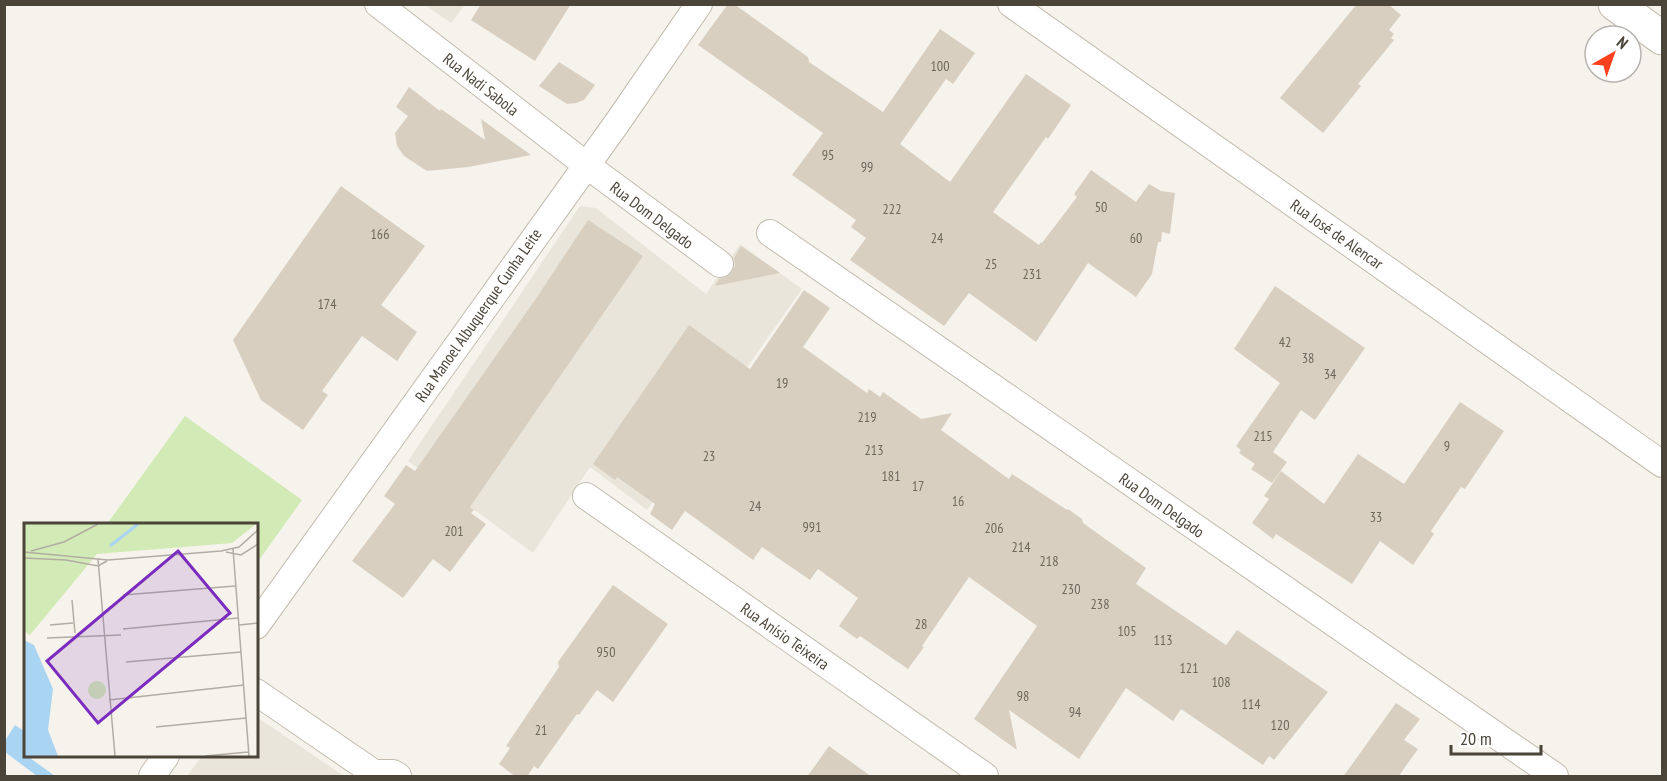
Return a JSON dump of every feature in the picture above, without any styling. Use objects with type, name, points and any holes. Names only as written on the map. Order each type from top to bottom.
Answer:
[{"type":"street","name":"Rua Nadi Sabola","points":[[378,4],[585,165]]},
{"type":"street","name":"Rua Manoel Albuquerque Cunha Leite","points":[[258,623],[617,123],[699,4]]},
{"type":"street","name":"Rua José de Alencar","points":[[1011,4],[1662,464]]},
{"type":"street","points":[[1615,4],[1662,39]]},
{"type":"street","name":"Rua Dom Delgado","points":[[585,165],[720,264]]},
{"type":"street","name":"Rua Dom Delgado","points":[[770,233],[1555,777]]},
{"type":"street","name":"Rua Anísio Teixeira","points":[[586,496],[985,777]]},
{"type":"street","points":[[258,693],[374,773],[393,773],[398,777]]},
{"type":"street","points":[[152,777],[165,757]]},
{"type":"shaded area","points":[[425,5],[465,5],[451,23]]},
{"type":"shaded area","points":[[580,206],[596,208],[706,294],[740,244],[802,289],[647,510],[590,467],[533,553],[408,461]]},
{"type":"shaded area","points":[[258,718],[344,776],[187,776],[201,757],[258,757]]},
{"type":"green space","points":[[185,416],[302,500],[258,562],[258,523],[108,523]]},
{"type":"water","points":[[15,725],[24,731],[24,757],[30,757],[55,776],[37,776],[5,752],[5,741]]},
{"type":"building","points":[[481,4],[571,4],[535,61],[471,20]]},
{"type":"building","points":[[728,4],[734,4],[808,57],[809,62],[883,112],[940,29],[975,53],[953,84],[946,79],[900,144],[950,182],[1026,74],[1071,105],[993,212],[1039,245],[1077,197],[1074,194],[1091,170],[1136,202],[1149,184],[1161,191],[1175,193],[1170,234],[1162,232],[1152,274],[1136,297],[1088,263],[1036,342],[969,293],[944,326],[850,260],[866,238],[851,227],[856,220],[792,175],[823,133],[698,45]]},
{"type":"building","points":[[1357,4],[1388,4],[1401,15],[1389,30],[1394,34],[1391,38],[1394,40],[1358,84],[1361,86],[1323,133],[1280,98]]},
{"type":"building","points":[[559,62],[595,85],[584,100],[567,104],[539,86]]},
{"type":"building","points":[[409,87],[440,111],[441,109],[485,140],[481,119],[531,155],[468,167],[427,171],[404,156],[397,146],[395,133],[408,116],[396,107]]},
{"type":"building","points":[[341,186],[425,246],[381,305],[417,332],[397,361],[362,336],[322,391],[328,395],[303,430],[261,400],[233,340]]},
{"type":"building","points":[[588,220],[643,256],[470,507],[474,510],[471,513],[486,524],[450,572],[433,559],[403,598],[352,561],[395,504],[384,496],[406,465],[415,471]]},
{"type":"building","points":[[741,246],[780,273],[715,286],[719,279],[732,272],[735,265],[734,258]]},
{"type":"building","points":[[1275,286],[1365,348],[1315,420],[1301,410],[1273,452],[1287,462],[1272,483],[1251,469],[1255,464],[1239,453],[1241,450],[1236,446],[1280,383],[1234,349]]},
{"type":"building","points":[[804,290],[830,308],[803,347],[867,393],[869,389],[880,397],[883,392],[921,419],[952,413],[941,430],[1009,479],[1012,474],[1068,509],[1082,519],[1083,523],[1146,568],[1136,584],[1226,645],[1237,630],[1328,692],[1274,760],[1269,756],[1263,765],[1181,709],[1173,721],[1126,688],[1079,759],[1009,710],[1017,750],[974,719],[1037,626],[969,577],[908,669],[860,636],[857,639],[839,626],[858,598],[818,569],[810,580],[762,547],[753,560],[685,511],[672,530],[650,514],[655,504],[617,477],[615,480],[593,464],[689,325],[750,369]]},
{"type":"building","points":[[1460,402],[1504,431],[1465,489],[1461,487],[1431,531],[1434,534],[1413,565],[1380,541],[1352,584],[1276,534],[1273,539],[1252,523],[1269,499],[1264,496],[1281,471],[1324,504],[1358,454],[1404,484]]},
{"type":"building","points":[[613,585],[668,624],[613,702],[597,690],[538,769],[534,766],[527,777],[516,777],[499,764],[510,748],[506,746],[559,667],[558,662]]},
{"type":"building","points":[[1396,703],[1420,719],[1404,740],[1418,749],[1398,777],[1343,777]]},
{"type":"building","points":[[829,746],[872,777],[807,777]]}]
